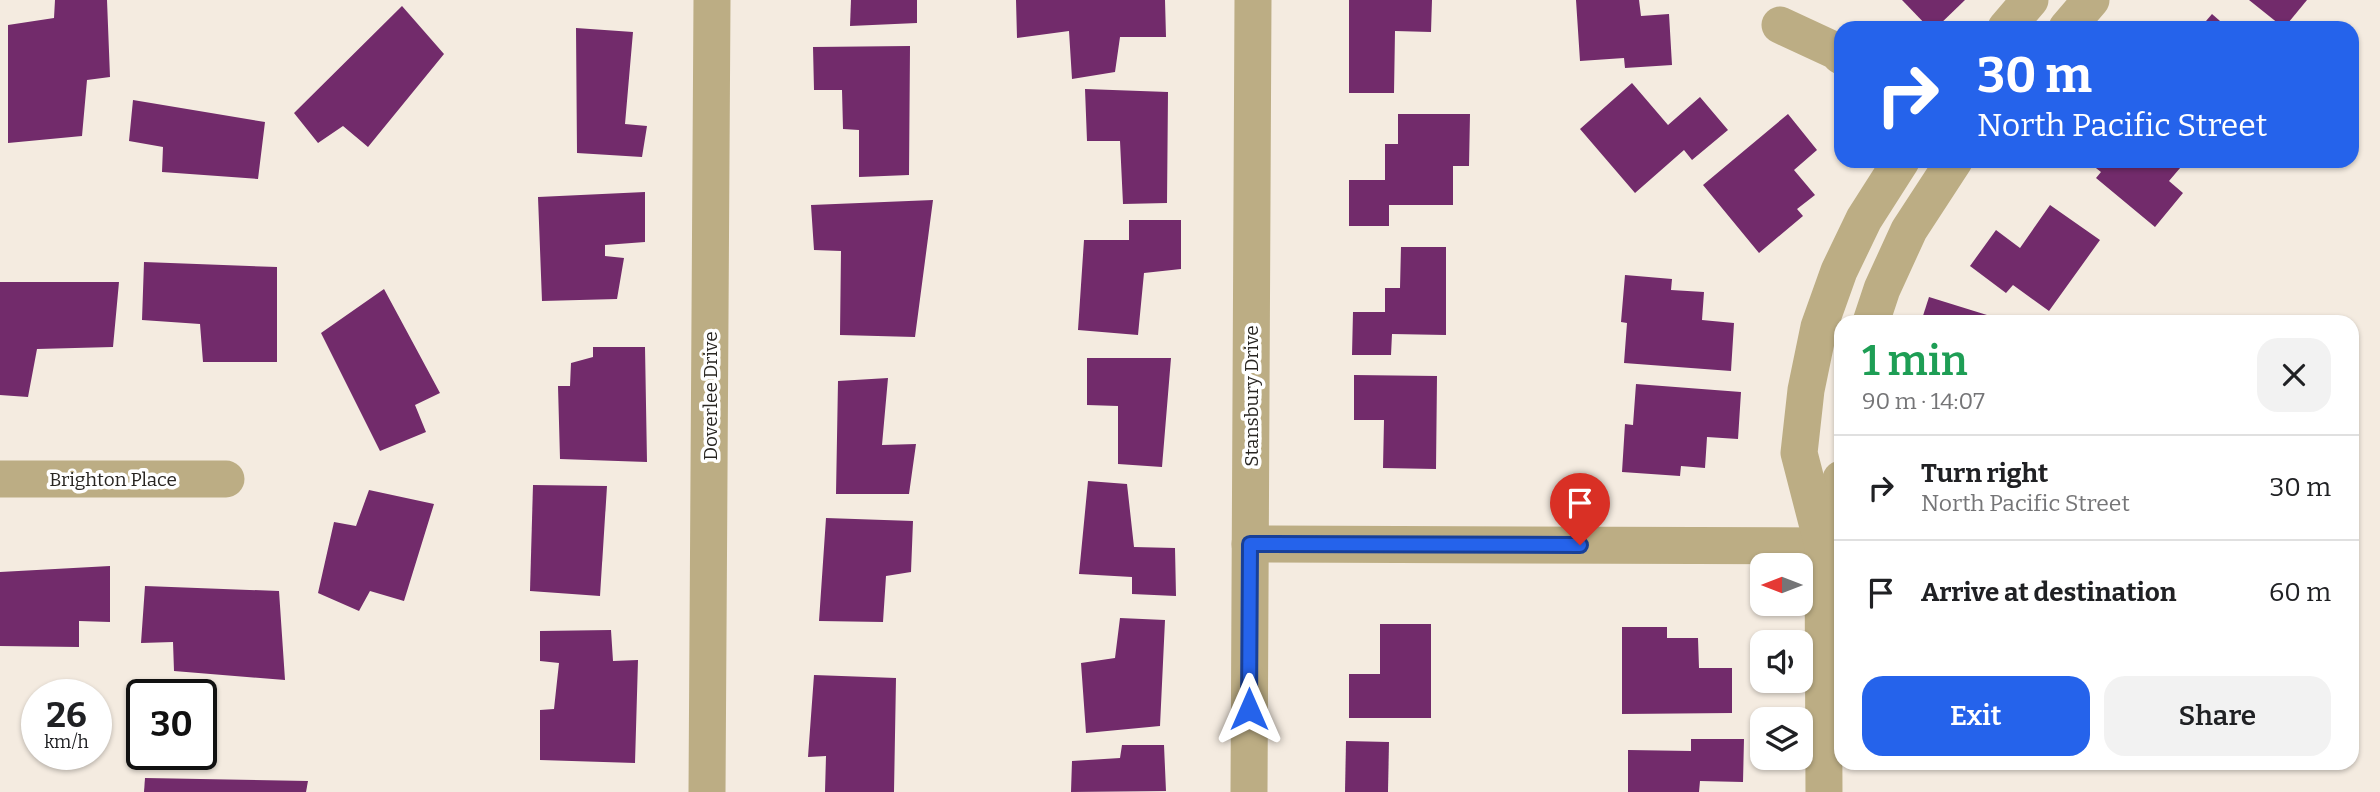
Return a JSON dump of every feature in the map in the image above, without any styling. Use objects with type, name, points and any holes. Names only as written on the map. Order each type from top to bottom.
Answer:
[{"type":"street","name":"Doverlee Drive","points":[[707,792],[712,0]]},
{"type":"street","name":"Stansbury Drive","points":[[1249,792],[1253,0]]},
{"type":"street","points":[[2012,21],[2030,0]]},
{"type":"street","points":[[2073,21],[2091,0]]},
{"type":"street","points":[[1780,25],[1834,50]]},
{"type":"street","points":[[1824,792],[1823,546],[1799,453],[1806,390],[1819,327],[1839,271],[1864,219],[1897,168]]},
{"type":"street","points":[[1873,315],[1909,230],[1949,168]]},
{"type":"street","name":"Brighton Place","points":[[0,479],[226,480]]},
{"type":"street","points":[[1823,546],[1834,505]]},
{"type":"street","points":[[1250,544],[1823,546]]},
{"type":"building","points":[[55,0],[107,0],[110,77],[87,80],[82,136],[8,143],[8,25],[54,18]]},
{"type":"building","points":[[851,0],[917,0],[917,23],[850,26]]},
{"type":"building","points":[[1016,0],[1165,0],[1166,37],[1120,37],[1115,72],[1072,79],[1069,31],[1017,38]]},
{"type":"building","points":[[1349,0],[1432,0],[1431,32],[1395,31],[1394,93],[1349,93]]},
{"type":"building","points":[[1576,0],[1639,0],[1641,16],[1669,14],[1672,65],[1625,68],[1624,58],[1580,61]]},
{"type":"building","points":[[1902,0],[1965,0],[1943,21],[1922,21]]},
{"type":"building","points":[[2249,0],[2307,0],[2290,21],[2275,21]]},
{"type":"building","points":[[402,6],[444,54],[368,147],[343,126],[318,143],[294,113]]},
{"type":"building","points":[[2212,14],[2220,21],[2206,21]]},
{"type":"building","points":[[576,28],[633,32],[625,124],[647,126],[642,157],[577,153]]},
{"type":"building","points":[[910,46],[909,175],[859,177],[859,130],[843,129],[842,90],[814,90],[813,47]]},
{"type":"building","points":[[1632,83],[1668,125],[1700,97],[1728,130],[1692,160],[1684,150],[1635,193],[1580,129]]},
{"type":"building","points":[[1085,89],[1168,92],[1167,203],[1123,204],[1120,141],[1087,141]]},
{"type":"building","points":[[133,100],[265,122],[258,179],[162,172],[163,147],[129,141]]},
{"type":"building","points":[[1398,114],[1470,114],[1469,166],[1453,166],[1453,205],[1389,205],[1389,226],[1349,226],[1349,180],[1385,180],[1385,144],[1398,144]]},
{"type":"building","points":[[1788,114],[1817,150],[1794,170],[1815,195],[1797,209],[1803,216],[1759,253],[1703,185]]},
{"type":"building","points":[[2096,168],[2180,168],[2169,181],[2183,193],[2155,227],[2096,178],[2101,172]]},
{"type":"building","points":[[645,192],[645,242],[605,245],[605,256],[624,258],[617,299],[542,301],[538,197]]},
{"type":"building","points":[[933,200],[915,337],[840,335],[841,251],[814,250],[811,205]]},
{"type":"building","points":[[2050,205],[2100,240],[2049,311],[2013,285],[2006,293],[1970,266],[1996,230],[2020,248]]},
{"type":"building","points":[[1129,220],[1181,220],[1181,269],[1144,273],[1138,335],[1078,330],[1084,240],[1129,240]]},
{"type":"building","points":[[1401,247],[1446,247],[1446,335],[1392,334],[1391,355],[1352,355],[1353,312],[1385,312],[1385,288],[1400,288]]},
{"type":"building","points":[[144,262],[277,267],[277,362],[203,362],[200,324],[142,320]]},
{"type":"building","points":[[1625,275],[1672,279],[1671,290],[1704,292],[1702,320],[1734,323],[1731,371],[1624,363],[1627,323],[1621,322]]},
{"type":"building","points":[[0,282],[119,282],[113,347],[37,349],[28,397],[0,395]]},
{"type":"building","points":[[384,289],[440,393],[415,405],[426,432],[380,451],[321,333]]},
{"type":"building","points":[[1929,297],[1987,315],[1923,315]]},
{"type":"building","points":[[593,347],[645,347],[647,462],[560,459],[558,386],[570,386],[571,363],[593,357]]},
{"type":"building","points":[[1087,358],[1171,358],[1162,467],[1118,464],[1118,406],[1087,405]]},
{"type":"building","points":[[1354,375],[1437,376],[1436,469],[1383,468],[1384,420],[1354,420]]},
{"type":"building","points":[[888,378],[882,445],[916,444],[909,494],[836,494],[838,381]]},
{"type":"building","points":[[1636,384],[1741,392],[1738,439],[1707,437],[1705,468],[1681,466],[1680,476],[1622,472],[1625,424],[1633,425]]},
{"type":"building","points":[[1088,481],[1127,484],[1134,547],[1175,548],[1176,596],[1132,594],[1132,577],[1079,574]]},
{"type":"building","points":[[533,485],[607,486],[600,596],[530,591]]},
{"type":"building","points":[[369,490],[434,504],[404,601],[370,591],[359,611],[318,593],[334,522],[356,526]]},
{"type":"building","points":[[826,518],[913,521],[911,572],[886,576],[883,622],[819,621]]},
{"type":"building","points":[[110,566],[110,622],[79,621],[79,647],[0,646],[0,572]]},
{"type":"building","points":[[145,586],[279,591],[285,680],[174,671],[173,642],[141,643]]},
{"type":"building","points":[[1120,618],[1165,620],[1160,726],[1086,733],[1081,663],[1115,658]]},
{"type":"building","points":[[1380,624],[1431,624],[1431,718],[1349,718],[1349,674],[1380,674]]},
{"type":"building","points":[[1622,627],[1667,627],[1667,638],[1698,638],[1699,668],[1732,668],[1732,713],[1622,714]]},
{"type":"building","points":[[611,630],[613,661],[638,660],[635,763],[540,760],[540,710],[554,709],[559,663],[540,661],[540,631]]},
{"type":"building","points":[[814,675],[896,678],[894,792],[825,792],[826,756],[808,757]]},
{"type":"building","points":[[1691,739],[1744,739],[1743,782],[1700,781],[1699,792],[1628,792],[1628,750],[1691,751]]},
{"type":"building","points":[[1346,741],[1389,742],[1388,792],[1345,792]]},
{"type":"building","points":[[1122,745],[1164,745],[1166,791],[1071,792],[1072,761],[1120,758]]},
{"type":"building","points":[[145,778],[308,781],[306,792],[144,792]]},
{"type":"route","points":[[1249,709],[1250,544],[1580,545]]}]
